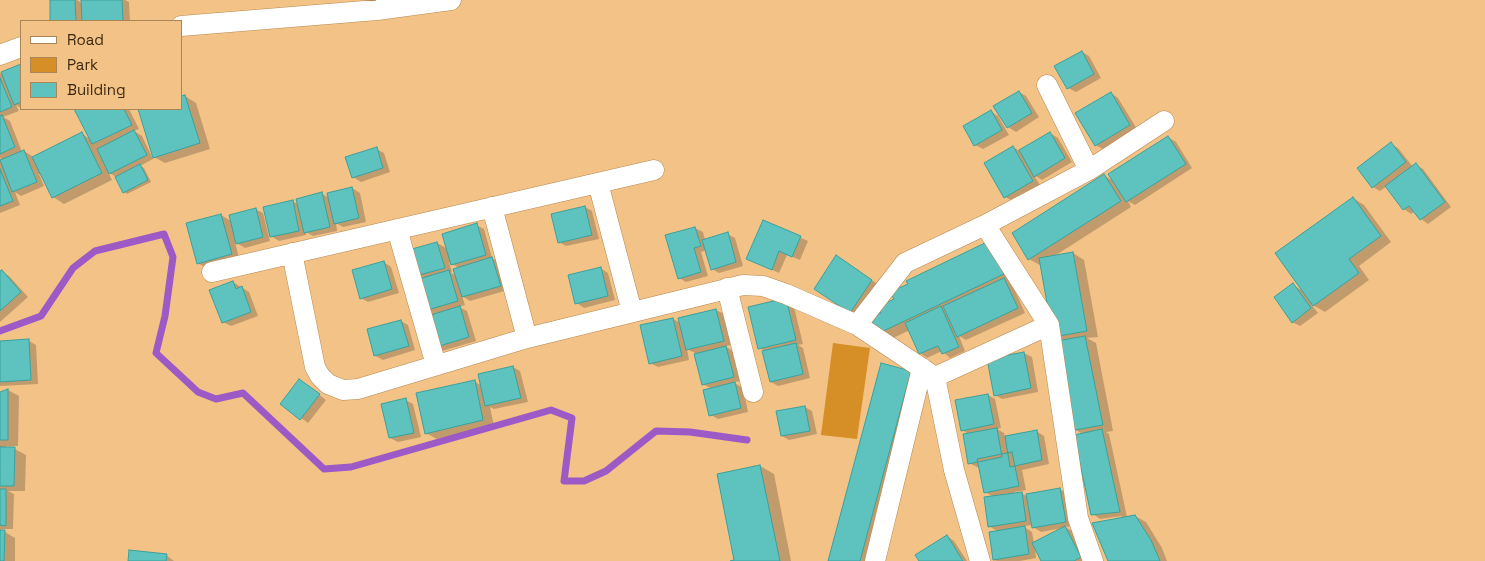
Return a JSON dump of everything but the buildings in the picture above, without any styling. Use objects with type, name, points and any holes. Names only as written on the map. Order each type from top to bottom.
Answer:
[{"type":"street","points":[[182,26],[288,8],[377,10],[451,0]]},
{"type":"street","points":[[0,55],[20,47]]},
{"type":"street","points":[[1047,85],[1089,170]]},
{"type":"street","points":[[856,325],[905,264],[985,225],[1089,170],[1164,120]]},
{"type":"street","points":[[212,272],[654,170]]},
{"type":"street","points":[[598,183],[632,312]]},
{"type":"street","points":[[492,207],[528,338]]},
{"type":"street","points":[[985,225],[1049,325],[1078,518],[1093,561]]},
{"type":"street","points":[[397,230],[436,365]]},
{"type":"street","points":[[292,253],[315,367],[328,384],[343,390],[358,389],[528,338],[743,285],[762,286],[786,294],[856,325],[929,372],[980,561]]},
{"type":"street","points":[[727,288],[753,392]]},
{"type":"street","points":[[929,372],[1049,325]]},
{"type":"street","points":[[875,561],[929,372]]},
{"type":"green space","points":[[833,343],[870,348],[857,439],[821,435]]},
{"type":"waterway","points":[[0,331],[41,316],[73,268],[95,251],[164,234],[173,257],[165,316],[156,353],[198,392],[216,399],[243,393],[324,469],[351,467],[551,410],[572,418],[564,481],[584,481],[606,471],[656,431],[690,432],[747,440]]}]
